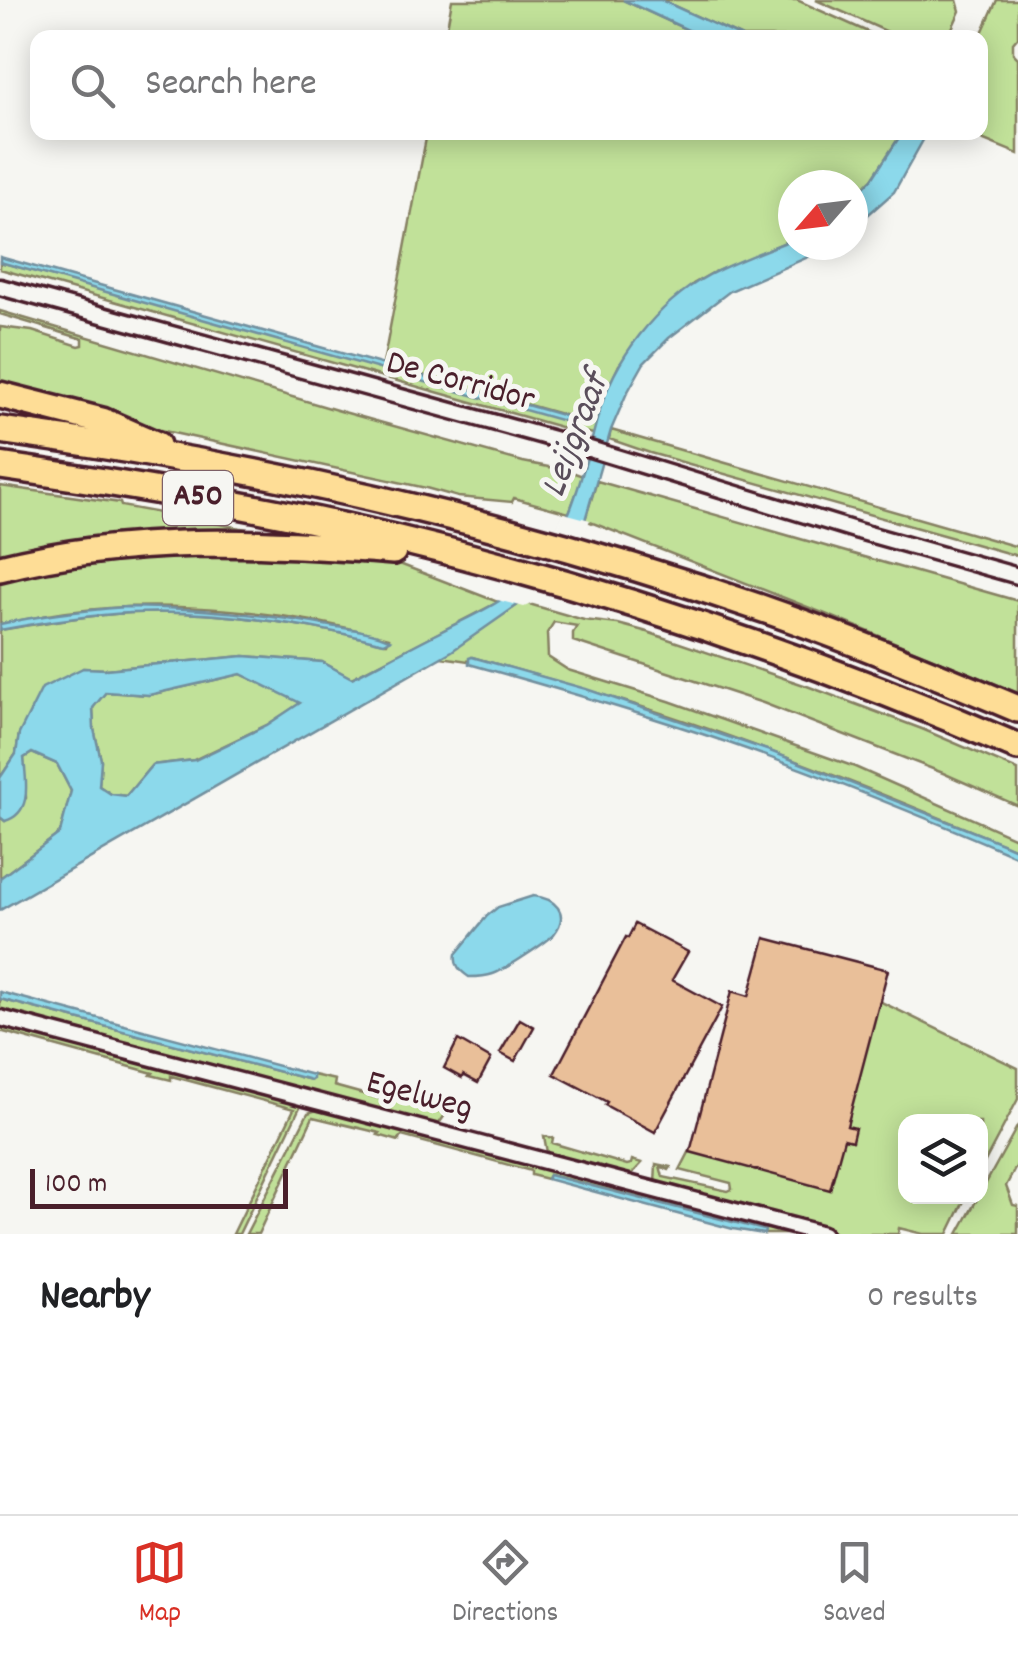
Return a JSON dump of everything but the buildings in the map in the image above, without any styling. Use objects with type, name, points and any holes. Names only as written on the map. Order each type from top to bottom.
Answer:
[{"type":"highway","name":"A50","points":[[0,394],[102,422],[194,461]]},
{"type":"highway","name":"A50","points":[[0,430],[194,461],[367,496],[510,531],[773,612],[1018,709]]},
{"type":"highway","name":"A50","points":[[0,466],[158,490],[395,538],[583,588],[811,664],[1018,747]]},
{"type":"highway","name":"A50","points":[[0,568],[97,550],[201,542],[268,542],[473,559]]},
{"type":"street","name":"De Corridor","points":[[0,287],[583,448],[1018,576]]},
{"type":"street","name":"Egelweg","points":[[0,1018],[822,1234]]},
{"type":"green space","points":[[452,0],[623,0],[688,30],[446,30]]},
{"type":"green space","points":[[661,0],[797,0],[863,30],[727,30]]},
{"type":"green space","points":[[816,0],[957,0],[960,11],[951,30],[883,30]]},
{"type":"green space","points":[[997,0],[1018,0],[1018,37],[1013,53],[1018,58],[1018,154],[984,140],[988,140],[988,30],[983,30]]},
{"type":"green space","points":[[426,140],[897,140],[868,183],[868,170],[778,170],[778,245],[693,284],[619,365],[594,434],[0,269],[0,262],[575,418],[383,364]]},
{"type":"green space","points":[[0,311],[340,411],[583,476],[569,513],[514,498],[512,502],[458,497],[155,429],[0,389],[0,327],[32,331],[79,346],[83,339]]},
{"type":"green space","points":[[611,430],[1018,547],[1018,556],[650,453],[609,439]]},
{"type":"green space","points":[[597,481],[1018,601],[1018,693],[585,520]]},
{"type":"green space","points":[[0,486],[120,503],[279,535],[0,562]]},
{"type":"green space","points":[[343,554],[397,563],[498,602],[351,678],[322,662],[244,656],[83,668],[19,734],[16,754],[0,778],[0,630],[98,616],[163,613],[259,619],[385,643],[389,638],[312,621],[188,607],[107,608],[0,624],[0,575],[94,556]]},
{"type":"green space","points":[[522,602],[584,620],[644,631],[807,686],[1018,770],[1018,806],[763,703],[573,641],[577,626],[554,622],[547,633],[548,657],[568,670],[855,767],[1018,839],[1018,850],[815,768],[664,714],[472,657],[468,661],[441,657]]},
{"type":"green space","points":[[241,674],[302,702],[267,725],[194,760],[152,765],[126,796],[111,794],[99,786],[101,760],[93,707],[106,692],[149,695]]},
{"type":"green space","points":[[32,753],[57,764],[71,791],[60,833],[0,878],[0,817],[5,821],[26,798],[24,758]]},
{"type":"green space","points":[[790,958],[1018,1068],[1018,1099],[988,1156],[988,1114],[898,1114],[898,1204],[963,1204],[948,1234],[923,1234],[899,1228],[898,1234],[839,1234],[655,1184],[656,1164],[671,1167],[669,1170],[660,1166],[663,1177],[732,1189],[731,1183],[680,1170]]},
{"type":"green space","points":[[0,999],[311,1080],[313,1075],[335,1080],[334,1086],[392,1102],[398,1095],[447,1112],[436,1128],[0,1013]]},
{"type":"green space","points":[[0,1023],[298,1101],[300,1107],[239,1234],[233,1234],[294,1109],[171,1076],[171,1080],[151,1075],[0,1031]]},
{"type":"green space","points":[[322,1108],[786,1229],[787,1234],[764,1234],[764,1230],[549,1175],[547,1179],[531,1175],[531,1171],[402,1136],[399,1141],[313,1117],[258,1234],[246,1234],[308,1113]]},
{"type":"green space","points":[[1018,1125],[1018,1163],[1006,1186],[1013,1205],[1018,1206],[1018,1234],[958,1234],[975,1204],[988,1204],[988,1180]]},
{"type":"green space","points":[[544,1136],[553,1138],[552,1143],[627,1165],[632,1160],[642,1163],[628,1178],[548,1158]]},
{"type":"water","points":[[623,0],[661,0],[727,30],[688,30]]},
{"type":"water","points":[[897,140],[923,140],[894,192],[868,215],[868,183]]},
{"type":"water","points":[[778,245],[778,260],[801,260],[730,291],[669,338],[644,363],[611,430],[585,520],[522,602],[452,651],[0,910],[0,878],[60,833],[71,791],[57,764],[32,753],[24,758],[24,804],[14,817],[5,821],[0,817],[0,778],[16,754],[19,734],[42,688],[83,668],[244,656],[322,662],[352,678],[499,601],[530,576],[566,520],[605,395],[626,354],[672,301],[719,270]],"holes":[[[241,674],[300,703],[267,725],[195,760],[152,765],[126,796],[111,794],[99,786],[101,760],[93,708],[106,692],[149,695]]]},
{"type":"water","points":[[0,257],[576,419],[574,424],[0,262]]},
{"type":"water","points":[[127,607],[279,618],[361,631],[390,640],[384,643],[259,619],[163,613],[98,615],[0,630],[0,624],[16,621]]},
{"type":"water","points":[[472,657],[586,689],[770,751],[1002,843],[1018,850],[1018,857],[763,755],[469,664]]},
{"type":"water","points":[[533,896],[558,908],[561,919],[554,934],[493,974],[469,977],[463,972],[457,965],[456,954],[487,916],[498,907]]},
{"type":"water","points":[[0,992],[313,1075],[313,1079],[0,999]]},
{"type":"water","points":[[549,1175],[765,1231],[764,1234],[733,1229],[547,1179]]},
{"type":"pier","points":[[564,513],[590,520],[564,574],[540,600],[524,607],[494,599],[543,555]]},
{"type":"water label","name":"Leijgraaf","points":[[577,436]]}]
